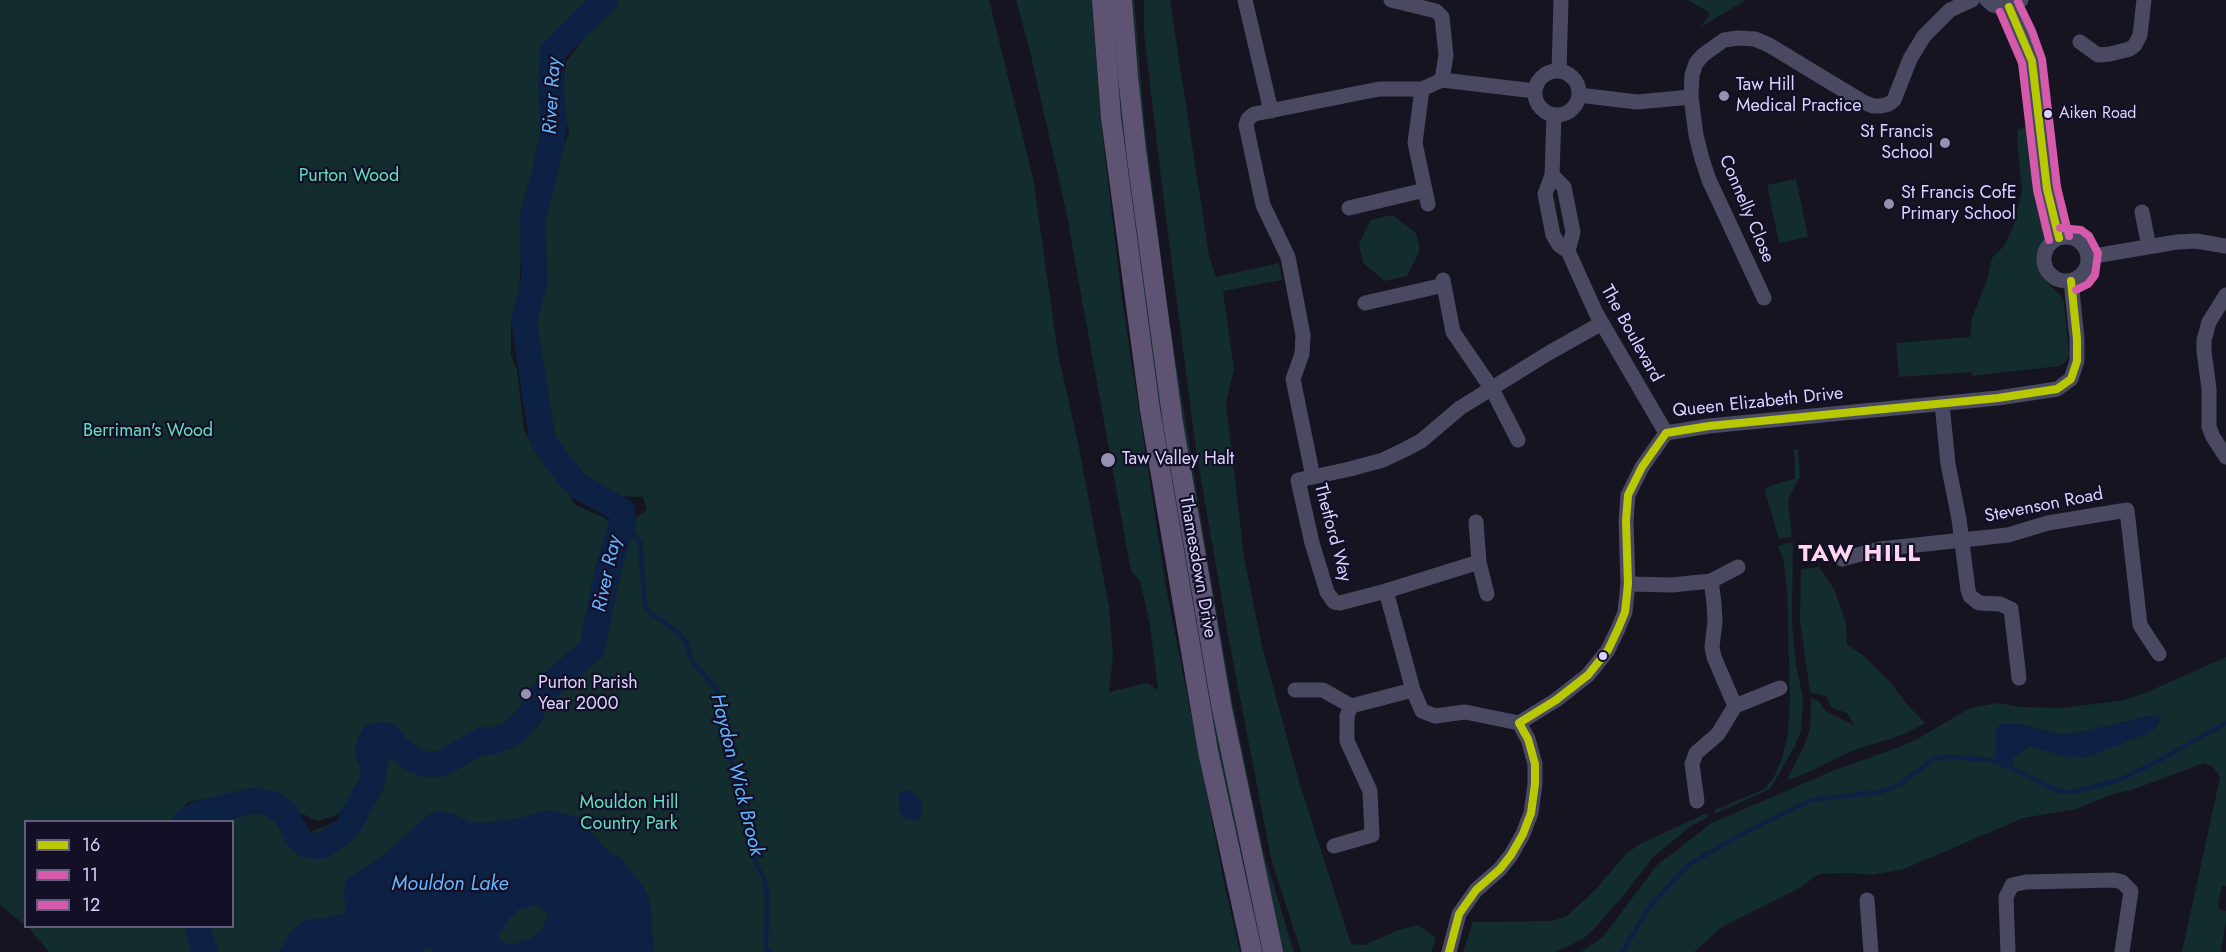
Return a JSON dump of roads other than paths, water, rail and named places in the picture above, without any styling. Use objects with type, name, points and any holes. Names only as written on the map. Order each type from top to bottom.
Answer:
[{"type":"main road","name":"Thamesdown Drive","points":[[1102,0],[1111,118],[1149,410],[1208,751],[1252,952]]},
{"type":"main road","name":"Thamesdown Drive","points":[[1122,0],[1136,150],[1171,413],[1222,709],[1273,952]]},
{"type":"street","points":[[1245,0],[1271,111]]},
{"type":"street","points":[[1391,0],[1436,11],[1442,17],[1446,55],[1442,80],[1535,91]]},
{"type":"street","points":[[1559,71],[1561,0]]},
{"type":"street","points":[[1580,95],[1637,102],[1691,97],[1692,75],[1696,63],[1724,40],[1738,38],[1755,39],[1769,45],[1863,102],[1873,106],[1889,104],[1895,97],[1910,59],[1924,36],[1950,10],[1972,0]]},
{"type":"street","points":[[1988,0],[1998,7],[2015,3],[2032,62],[2046,179],[2059,238]]},
{"type":"street","points":[[2080,42],[2097,55],[2130,49],[2135,45],[2140,34],[2144,0]]},
{"type":"street","points":[[1559,71],[1574,79],[1580,95],[1571,111],[1554,116],[1539,107],[1535,91],[1541,77],[1559,71]]},
{"type":"street","name":"Thetford Way","points":[[1442,80],[1422,89],[1378,89],[1271,111],[1250,116],[1246,125],[1263,205],[1286,251],[1291,268],[1304,344],[1293,379],[1313,477],[1298,480],[1312,543],[1330,598],[1340,603],[1479,562]]},
{"type":"street","points":[[1349,208],[1426,197],[1415,137],[1422,89]]},
{"type":"street","name":"Connelly Close","points":[[1691,97],[1696,135],[1709,180],[1764,298]]},
{"type":"street","name":"The Boulevard","points":[[1554,116],[1552,175],[1546,190],[1546,207],[1556,241],[1568,251],[1585,291],[1666,433]]},
{"type":"street","name":"The Boulevard","points":[[1552,175],[1564,188],[1573,232],[1568,251]]},
{"type":"street","points":[[2142,212],[2149,247]]},
{"type":"street","points":[[2067,237],[2081,243],[2088,257],[2086,270],[2081,276],[2071,281],[2054,278],[2044,267],[2044,252],[2059,238],[2067,237]]},
{"type":"street","points":[[2088,257],[2191,241],[2226,246]]},
{"type":"street","name":"Queen Elizabeth Drive","points":[[1518,723],[1573,688],[1588,675],[1608,650],[1625,612],[1628,584],[1626,520],[1628,495],[1642,467],[1666,433],[2052,391],[2068,382],[2074,372],[2077,357],[2071,281]]},
{"type":"street","points":[[1365,303],[1443,283],[1454,332],[1492,390],[1518,440]]},
{"type":"street","points":[[2226,295],[2209,322],[2204,340],[2204,351],[2209,389],[2209,427],[2226,457]]},
{"type":"street","points":[[1313,477],[1350,469],[1404,450],[1420,441],[1460,408],[1602,322]]},
{"type":"street","points":[[1942,404],[1948,464],[1970,596],[1984,605],[2004,604],[2013,612],[2019,678]]},
{"type":"street","name":"Stevenson Road","points":[[1962,541],[2008,535],[2048,523],[2127,510],[2140,625],[2159,654]]},
{"type":"street","points":[[1476,522],[1479,562],[1487,594]]},
{"type":"street","points":[[1842,559],[1880,549],[1962,541]]},
{"type":"street","points":[[1628,584],[1672,585],[1711,581],[1738,567]]},
{"type":"street","points":[[1711,581],[1715,622],[1712,647],[1735,706]]},
{"type":"street","points":[[1386,591],[1413,690],[1422,711],[1430,716],[1465,712],[1518,723],[1528,739],[1535,764],[1536,784],[1531,813],[1523,834],[1511,855],[1476,890],[1459,914],[1449,952]]},
{"type":"street","points":[[1696,801],[1692,764],[1694,756],[1718,734],[1735,706],[1780,688]]},
{"type":"street","points":[[1295,690],[1323,690],[1351,706],[1413,690]]},
{"type":"street","points":[[1334,846],[1372,835],[1370,791],[1347,741],[1347,716],[1351,706]]},
{"type":"street","points":[[2008,952],[2006,897],[2012,885],[2026,882],[2114,880],[2122,882],[2131,891],[2122,952]]},
{"type":"street","points":[[1867,900],[1871,952]]},
{"type":"water","points":[[2149,716],[2162,717],[2157,727],[2149,733],[2087,757],[2061,756],[2031,746],[2013,756],[2012,768],[1996,761],[1996,730],[2000,724],[2022,724],[2053,733],[2077,733]]},
{"type":"water","points":[[909,790],[920,798],[923,809],[918,821],[904,818],[900,811],[898,798],[901,791]]},
{"type":"water","name":"Mouldon Lake","points":[[550,810],[581,818],[611,854],[620,857],[644,888],[650,901],[654,952],[436,952],[429,947],[423,952],[279,952],[290,932],[304,921],[343,914],[347,906],[343,894],[346,880],[380,858],[428,815],[439,811],[455,814],[469,822],[479,823],[521,818]],"holes":[[[535,905],[540,906],[548,915],[541,931],[532,938],[511,945],[501,941],[498,936],[509,918],[518,910]]]},
{"type":"waterway","name":"River Ray","points":[[189,820],[196,815],[250,801],[260,801],[272,804],[285,813],[299,839],[307,845],[325,844],[348,826],[372,782],[375,763],[370,758],[368,748],[374,736],[388,736],[396,747],[415,760],[427,765],[441,764],[483,740],[490,742],[512,734],[529,717],[537,700],[548,687],[592,649],[607,574],[623,521],[622,511],[577,485],[542,438],[524,321],[534,282],[533,215],[554,127],[551,88],[553,51],[605,0]]},
{"type":"waterway","name":"Haydon Wick Brook","points":[[623,521],[640,543],[645,605],[687,643],[692,660],[717,690],[738,794],[750,832],[756,864],[764,879],[767,893],[766,948],[771,952]]},
{"type":"waterway","name":"Haydon Wick Brook","points":[[1622,952],[1651,905],[1688,865],[1742,834],[1811,800],[1881,792],[1901,784],[1933,759],[1950,757],[1991,760],[2052,788],[2063,792],[2073,792],[2117,781],[2226,723]]},
{"type":"waterway","name":"River Ray","points":[[198,928],[205,952]]},
{"type":"place","name":"Taw Hill Medical Practice","points":[[1724,96]]},
{"type":"place","name":"Aiken Road","points":[[2048,114]]},
{"type":"place","name":"St Francis School","points":[[1945,143]]},
{"type":"place","name":"St Francis CofE Primary School","points":[[1889,204]]},
{"type":"place","name":"Taw Valley Halt","points":[[1108,460]]},
{"type":"place","name":"Purton Parish Year 2000","points":[[526,694]]},
{"type":"district","name":"TAW HILL","points":[[1860,555]]},
{"type":"park label","name":"Purton Wood","points":[[349,177]]},
{"type":"park label","name":"Berriman's Wood","points":[[148,432]]},
{"type":"park label","name":"Mouldon Hill Country Park","points":[[629,814]]}]
